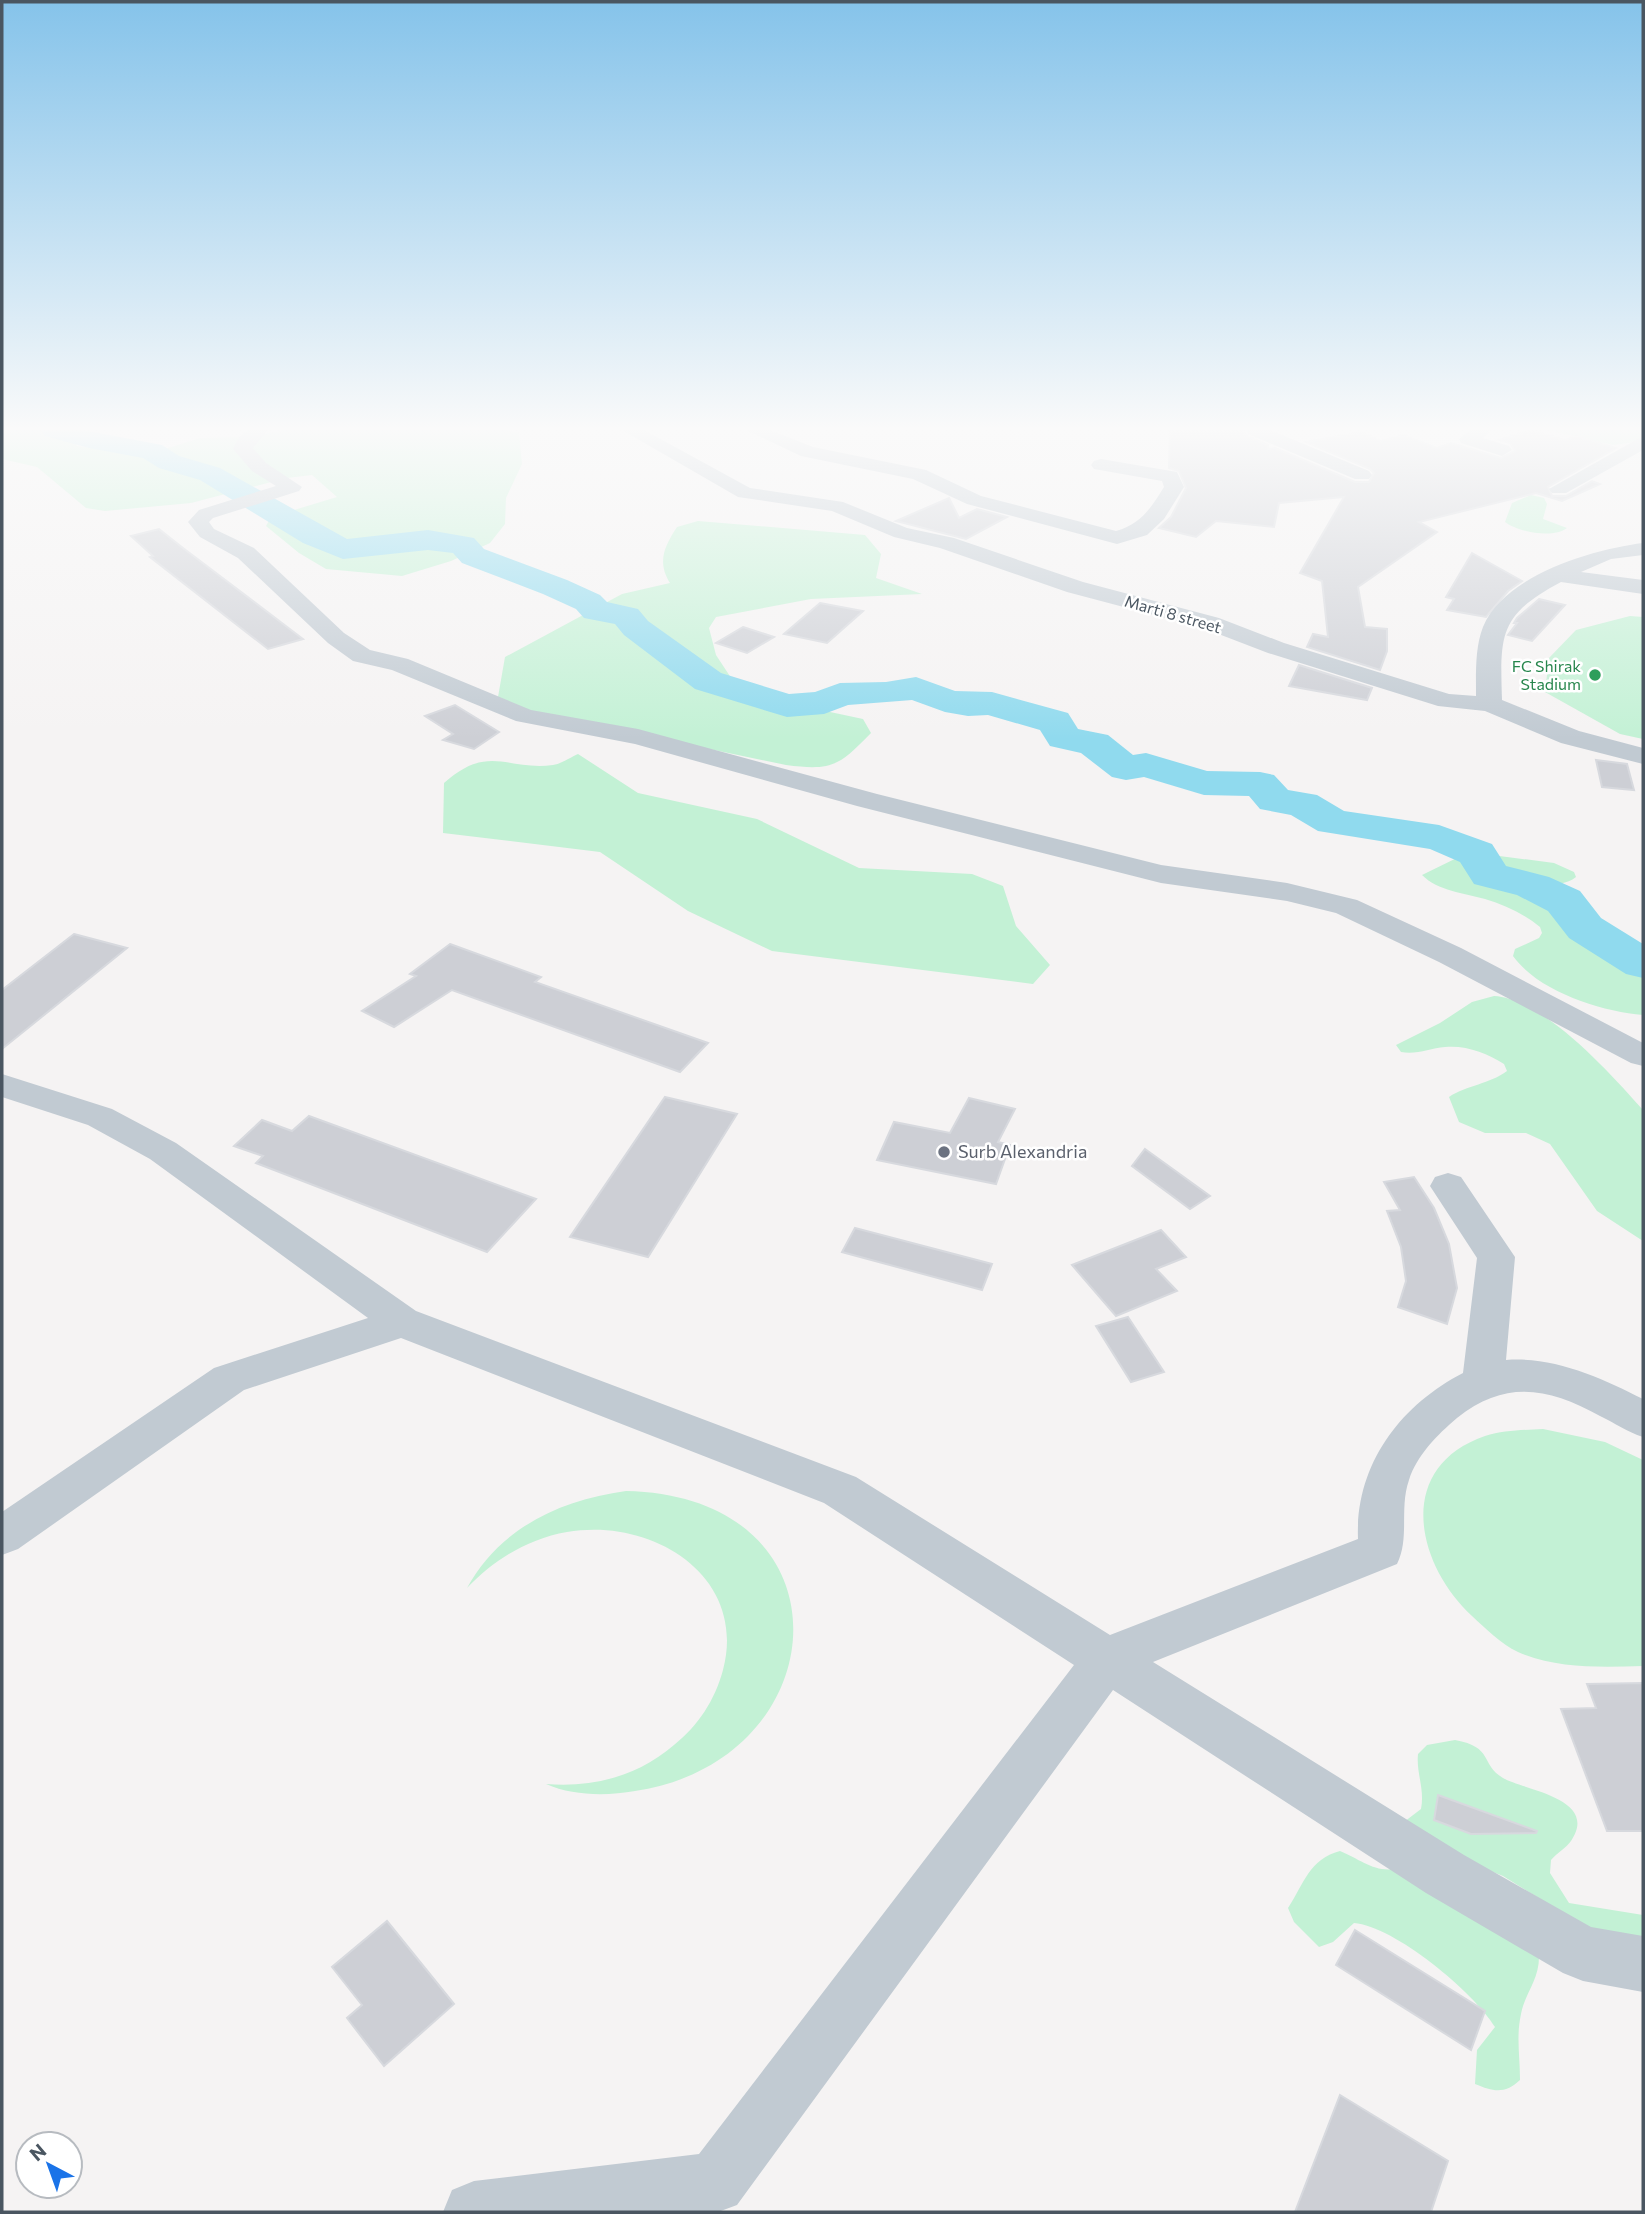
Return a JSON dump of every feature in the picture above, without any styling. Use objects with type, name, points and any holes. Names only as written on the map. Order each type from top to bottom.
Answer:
[{"type":"street","points":[[208,533],[246,553],[336,638],[362,656],[399,664],[525,716],[638,737],[867,800],[1161,874],[1287,892],[1346,906],[1450,955],[1643,1056]]},
{"type":"street","name":"Marti 8 street","points":[[902,533],[946,543],[1075,587],[1212,624],[1276,648],[1447,701],[1489,704],[1570,737],[1643,755]]},
{"type":"street","points":[[1096,533],[1117,538],[1132,533]]},
{"type":"street","points":[[1489,704],[1488,675],[1496,623],[1510,605],[1559,575],[1606,554],[1643,549]]},
{"type":"street","points":[[1559,575],[1643,587]]},
{"type":"street","points":[[2,1085],[100,1117],[163,1151],[402,1322],[840,1490],[1491,1900],[1583,1953],[1643,1964]]},
{"type":"street","points":[[1448,1186],[1496,1257],[1483,1382]]},
{"type":"street","points":[[2,1536],[229,1378],[402,1322]]},
{"type":"street","points":[[474,2212],[715,2183],[1108,1658],[1381,1550],[1380,1504],[1388,1473],[1428,1416],[1455,1395],[1483,1382],[1510,1375],[1546,1379],[1589,1392],[1643,1420]]},
{"type":"green space","points":[[275,533],[498,533],[490,543],[451,561],[402,576],[326,569],[299,553]]},
{"type":"green space","points":[[673,533],[865,535],[881,554],[876,578],[922,594],[811,599],[716,617],[709,628],[716,655],[741,693],[863,719],[871,733],[851,753],[834,764],[825,766],[786,765],[510,707],[498,697],[505,657],[622,594],[670,583],[663,561]]},
{"type":"green space","name":"FC Shirak Stadium","points":[[1630,616],[1643,617],[1643,739],[1620,734],[1545,692],[1549,658],[1576,630]]},
{"type":"green space","points":[[578,754],[638,793],[757,819],[859,868],[972,874],[1003,886],[1016,926],[1050,965],[1033,984],[772,951],[688,911],[600,852],[443,833],[444,783],[460,771],[486,761],[553,765]]},
{"type":"green space","points":[[1469,852],[1554,863],[1574,872],[1576,877],[1572,880],[1545,889],[1547,895],[1585,928],[1643,968],[1643,1015],[1572,998],[1538,980],[1513,956],[1515,949],[1539,938],[1542,933],[1540,927],[1507,907],[1443,888],[1422,875]]},
{"type":"green space","points":[[1494,996],[1513,1000],[1534,1010],[1575,1040],[1643,1110],[1643,1241],[1597,1211],[1550,1144],[1526,1133],[1485,1133],[1459,1122],[1449,1097],[1507,1071],[1504,1064],[1468,1049],[1445,1047],[1407,1053],[1401,1052],[1396,1045],[1440,1023],[1472,1002]]},
{"type":"green space","points":[[1543,1429],[1605,1442],[1643,1460],[1643,1666],[1564,1664],[1548,1662],[1518,1652],[1499,1640],[1472,1616],[1437,1570],[1427,1544],[1423,1518],[1426,1493],[1437,1470],[1456,1450],[1485,1436],[1507,1431]]},
{"type":"green space","points":[[626,1491],[701,1504],[753,1536],[784,1580],[793,1632],[782,1684],[752,1732],[702,1770],[635,1791],[602,1794],[567,1791],[546,1784],[598,1782],[630,1772],[660,1756],[683,1738],[698,1721],[715,1692],[723,1670],[727,1636],[721,1606],[707,1581],[686,1560],[660,1544],[630,1534],[599,1530],[552,1535],[525,1545],[488,1568],[467,1588],[496,1549],[534,1520],[578,1502]]},
{"type":"green space","points":[[1455,1740],[1476,1747],[1503,1778],[1555,1798],[1568,1805],[1575,1815],[1577,1826],[1571,1841],[1551,1860],[1550,1873],[1569,1903],[1643,1915],[1643,1954],[1630,1954],[1503,1876],[1488,1870],[1539,1957],[1537,1973],[1523,2006],[1520,2022],[1520,2080],[1504,2090],[1488,2089],[1475,2084],[1477,2050],[1495,2027],[1470,1996],[1432,1963],[1390,1936],[1354,1923],[1333,1942],[1319,1947],[1294,1922],[1288,1908],[1314,1866],[1340,1851],[1376,1868],[1400,1868],[1400,1825],[1421,1809],[1418,1754],[1427,1745]]},
{"type":"building","points":[[164,533],[303,639],[268,649],[150,557],[153,556],[131,536]]},
{"type":"building","points":[[944,533],[977,533],[966,539]]},
{"type":"building","points":[[1181,533],[1201,533],[1196,537]]},
{"type":"building","points":[[1323,533],[1435,533],[1358,587],[1365,627],[1387,629],[1387,651],[1380,670],[1307,647],[1313,634],[1328,637],[1322,581],[1300,573]]},
{"type":"building","points":[[1472,553],[1522,581],[1508,591],[1486,617],[1447,610],[1454,599],[1446,597]]},
{"type":"building","points":[[1539,599],[1565,605],[1532,641],[1508,635],[1517,623],[1514,623],[1517,618]]},
{"type":"building","points":[[820,603],[863,611],[827,643],[784,634]]},
{"type":"building","points":[[743,627],[774,637],[747,653],[716,643]]},
{"type":"building","points":[[1299,665],[1372,688],[1367,700],[1289,686]]},
{"type":"building","points":[[455,705],[499,732],[474,749],[443,740],[453,734],[425,716]]},
{"type":"building","points":[[1596,760],[1627,764],[1634,790],[1602,787]]},
{"type":"building","points":[[74,934],[127,948],[2,1049],[2,990]]},
{"type":"building","points":[[450,944],[541,977],[535,982],[708,1043],[680,1072],[452,990],[394,1027],[362,1011],[416,976],[410,974]]},
{"type":"building","points":[[665,1097],[737,1114],[648,1257],[570,1237]]},
{"type":"building","name":"Surb Alexandria","points":[[969,1098],[1015,1109],[998,1142],[1010,1145],[996,1184],[877,1160],[894,1122],[950,1133]]},
{"type":"building","points":[[309,1116],[536,1199],[487,1252],[256,1163],[263,1156],[234,1146],[262,1120],[292,1131]]},
{"type":"building","points":[[1145,1149],[1210,1196],[1190,1209],[1132,1166]]},
{"type":"building","points":[[1414,1177],[1434,1208],[1449,1244],[1457,1288],[1447,1324],[1398,1307],[1406,1281],[1401,1247],[1387,1211],[1400,1210],[1384,1182]]},
{"type":"building","points":[[855,1228],[992,1264],[982,1290],[842,1252]]},
{"type":"building","points":[[1161,1230],[1186,1257],[1156,1269],[1177,1291],[1116,1316],[1072,1265]]},
{"type":"building","points":[[1128,1317],[1164,1372],[1131,1382],[1096,1326]]},
{"type":"building","points":[[1643,1683],[1643,1831],[1607,1831],[1561,1709],[1596,1708],[1587,1684]]},
{"type":"building","points":[[1438,1795],[1537,1831],[1471,1834],[1434,1820]]},
{"type":"building","points":[[387,1921],[454,2004],[384,2066],[347,2018],[362,2005],[332,1967]]},
{"type":"building","points":[[1355,1930],[1485,2011],[1471,2050],[1336,1965]]},
{"type":"building","points":[[1340,2095],[1448,2161],[1431,2212],[1295,2212]]},
{"type":"waterway","points":[[310,533],[343,549],[428,540],[463,545],[473,556],[555,587],[588,602],[596,611],[626,616],[636,628],[708,681],[787,706],[824,703],[840,694],[886,693],[916,688],[945,701],[968,705],[992,703],[1027,716],[1054,721],[1064,738],[1094,743],[1108,757],[1126,768],[1146,765],[1204,783],[1260,784],[1275,800],[1302,804],[1333,822],[1439,838],[1477,853],[1490,875],[1533,886],[1564,901],[1585,928],[1643,964]]},
{"type":"place","name":"FC Shirak Stadium","points":[[1595,675]]},
{"type":"place","name":"Surb Alexandria","points":[[944,1152]]}]
